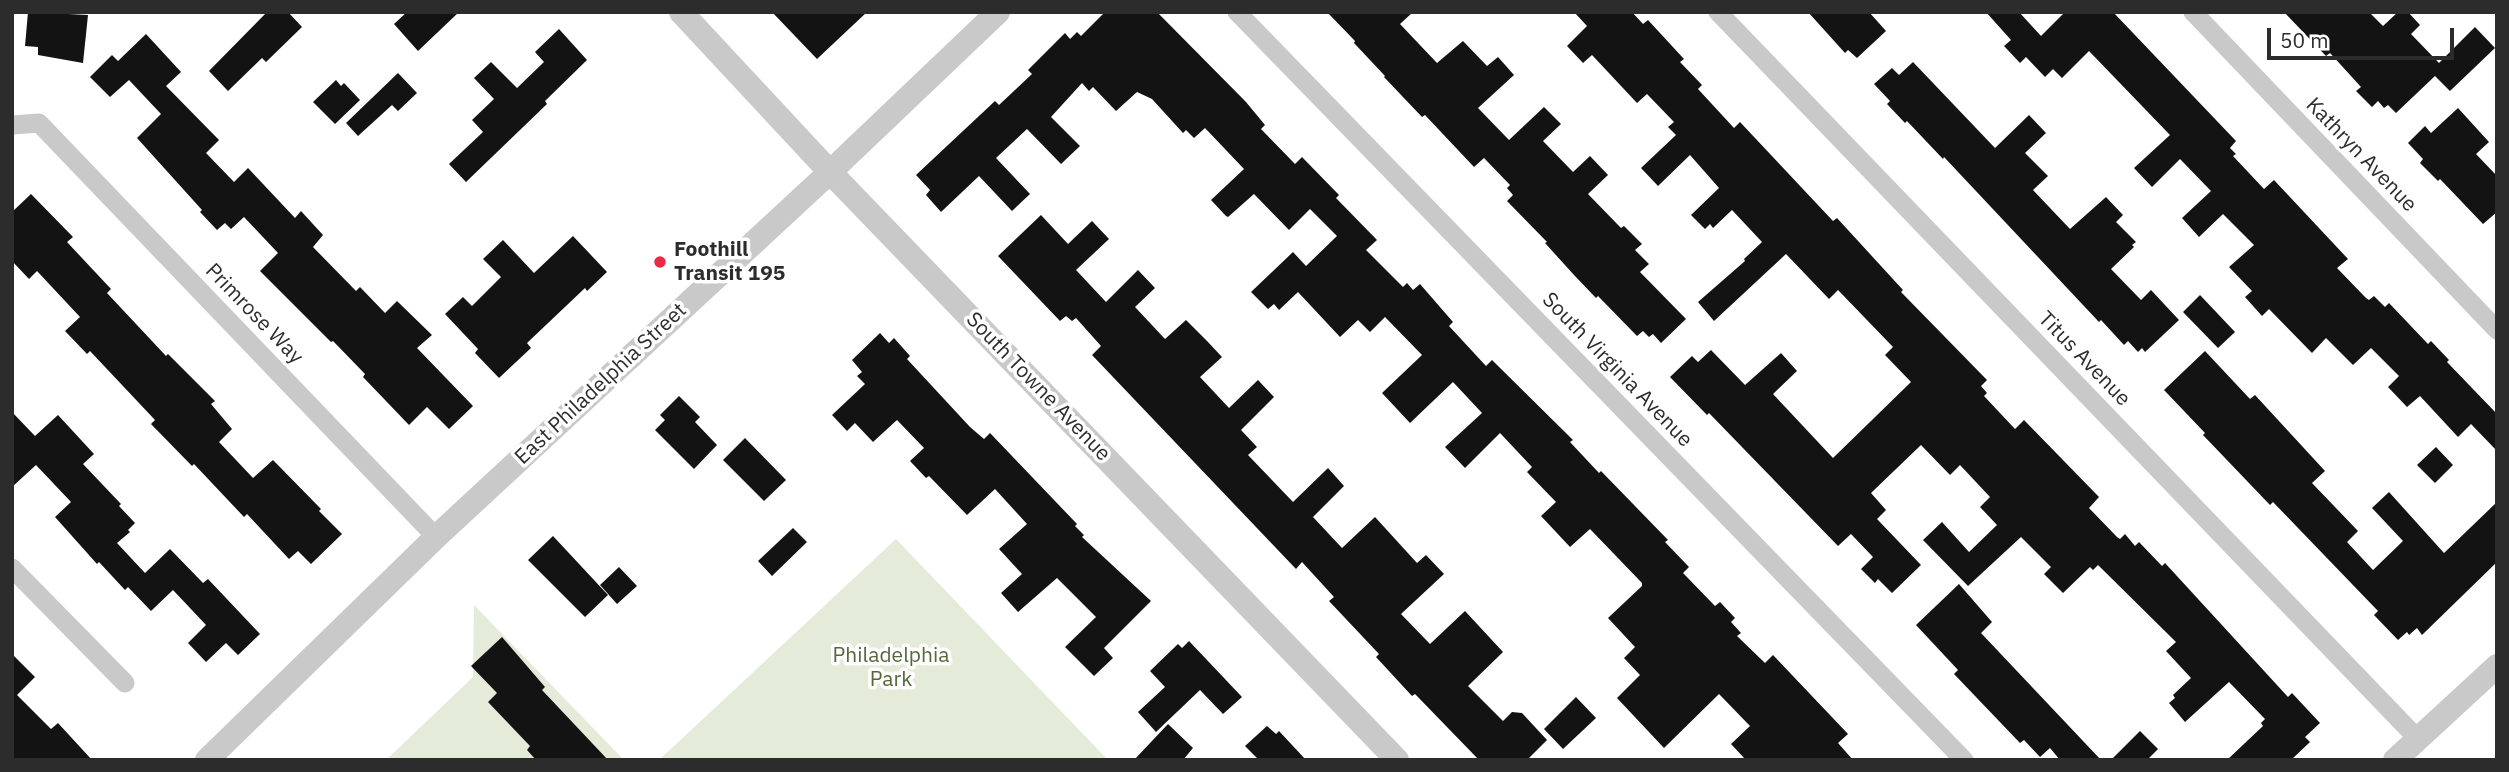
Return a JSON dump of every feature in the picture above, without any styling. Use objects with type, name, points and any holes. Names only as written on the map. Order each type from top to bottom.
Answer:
[{"type":"street","name":"South Towne Avenue","points":[[681,12],[830,172],[1397,760]]},
{"type":"street","name":"East Philadelphia Street","points":[[207,760],[436,537],[830,172],[998,12]]},
{"type":"street","name":"South Virginia Avenue","points":[[1237,12],[1964,760]]},
{"type":"street","name":"Titus Avenue","points":[[1718,12],[2417,738]]},
{"type":"street","name":"Kathryn Avenue","points":[[2193,12],[2497,330]]},
{"type":"street","name":"Primrose Way","points":[[12,125],[38,123],[436,537]]},
{"type":"street","points":[[12,568],[125,682]]},
{"type":"street","points":[[2395,760],[2497,666]]},
{"type":"green space","name":"Philadelphia Park","points":[[896,539],[1108,760],[659,760]]},
{"type":"green space","points":[[474,605],[624,760],[386,760],[473,677]]},
{"type":"building","points":[[28,12],[88,15],[83,63],[38,55],[38,47],[25,46]]},
{"type":"building","points":[[267,12],[288,12],[302,27],[266,62],[262,58],[228,91],[209,71]]},
{"type":"building","points":[[407,12],[459,12],[418,51],[394,24]]},
{"type":"building","points":[[772,12],[867,12],[817,59]]},
{"type":"building","points":[[1105,12],[1157,12],[1246,102],[1265,125],[1261,129],[1295,164],[1302,157],[1339,195],[1336,198],[1377,240],[1366,250],[1403,287],[1407,283],[1413,290],[1420,284],[1453,322],[1449,326],[1486,366],[1492,360],[1573,440],[1570,442],[1599,473],[1601,471],[1668,540],[1665,542],[1689,567],[1683,573],[1715,606],[1720,602],[1735,618],[1731,622],[1741,633],[1737,636],[1765,663],[1773,655],[1848,734],[1838,743],[1853,760],[1746,760],[1731,744],[1750,726],[1719,694],[1664,748],[1617,698],[1640,675],[1624,658],[1635,647],[1608,618],[1642,583],[1590,529],[1570,547],[1541,516],[1556,502],[1527,472],[1532,467],[1500,433],[1465,468],[1445,447],[1482,413],[1453,382],[1410,423],[1382,393],[1422,355],[1385,317],[1370,332],[1358,320],[1340,337],[1298,292],[1279,310],[1274,304],[1268,309],[1251,292],[1293,252],[1306,266],[1337,236],[1310,209],[1289,230],[1254,194],[1226,216],[1211,200],[1244,169],[1205,128],[1194,138],[1186,130],[1183,133],[1152,99],[1137,92],[1116,111],[1093,87],[1089,91],[1082,83],[1051,117],[1080,146],[1061,164],[1027,129],[996,158],[1030,194],[1012,211],[979,176],[941,212],[926,195],[930,190],[916,175],[995,101],[999,105],[1032,74],[1028,70],[1065,33],[1070,39],[1077,32],[1081,36]]},
{"type":"building","points":[[1327,12],[1413,12],[1400,24],[1437,63],[1463,41],[1487,66],[1498,57],[1514,75],[1478,108],[1509,140],[1544,107],[1561,124],[1543,141],[1573,172],[1590,156],[1608,175],[1588,194],[1621,228],[1624,226],[1642,244],[1635,250],[1649,264],[1640,272],[1686,319],[1661,343],[1653,334],[1649,337],[1643,331],[1637,336],[1598,296],[1596,298],[1507,201],[1513,195],[1507,188],[1510,185],[1484,158],[1474,167],[1425,115],[1422,117],[1384,77]]},
{"type":"building","points":[[1574,12],[1632,12],[1643,24],[1648,20],[1684,59],[1680,62],[1702,85],[1698,89],[1734,128],[1740,122],[1833,221],[1837,218],[1903,290],[1901,292],[1987,380],[1981,386],[1987,393],[1984,396],[2015,429],[2024,420],[2099,497],[2089,508],[2117,537],[2120,539],[2125,534],[2135,546],[2139,542],[2162,566],[2165,563],[2288,697],[2292,693],[2320,723],[2305,737],[2310,742],[2291,760],[2227,760],[2263,726],[2261,723],[2265,719],[2229,682],[2185,722],[2169,703],[2175,698],[2173,695],[2191,678],[2166,651],[2176,642],[2098,565],[2093,570],[2090,567],[2063,593],[2044,574],[2051,567],[2021,537],[1968,586],[1923,540],[1942,522],[1969,552],[1997,525],[1980,507],[1990,497],[1960,465],[1950,475],[1921,445],[1871,493],[1886,510],[1877,519],[1921,565],[1892,593],[1878,579],[1875,583],[1861,569],[1873,557],[1851,534],[1838,546],[1709,413],[1707,415],[1670,377],[1692,356],[1698,362],[1711,350],[1745,385],[1781,353],[1797,371],[1773,394],[1833,458],[1911,382],[1885,355],[1893,347],[1838,290],[1829,299],[1786,254],[1714,321],[1698,302],[1745,261],[1762,242],[1732,210],[1713,228],[1710,224],[1705,229],[1691,215],[1719,188],[1690,155],[1658,186],[1641,168],[1676,135],[1668,127],[1674,122],[1647,94],[1637,103],[1592,55],[1583,63],[1567,46],[1587,26]]},
{"type":"building","points":[[1808,12],[1869,12],[1886,31],[1857,58],[1848,50],[1845,53]]},
{"type":"building","points":[[1986,12],[2019,12],[2041,36],[2065,12],[2113,12],[2236,141],[2230,148],[2236,154],[2233,156],[2264,189],[2274,180],[2348,259],[2337,268],[2366,298],[2369,300],[2374,296],[2385,307],[2389,303],[2428,344],[2431,341],[2449,360],[2447,362],[2497,414],[2497,451],[2471,424],[2458,437],[2420,396],[2407,407],[2388,387],[2399,376],[2371,348],[2353,365],[2326,338],[2312,353],[2269,309],[2262,316],[2245,297],[2252,291],[2229,267],[2254,245],[2223,214],[2199,237],[2182,218],[2211,191],[2180,159],[2152,187],[2134,168],[2170,135],[2089,51],[2062,78],[2053,69],[2045,77],[2026,57],[2020,63],[2004,46],[2011,40]]},
{"type":"building","points":[[2284,12],[2369,12],[2383,26],[2398,12],[2408,12],[2420,25],[2411,34],[2439,63],[2475,27],[2495,48],[2450,91],[2435,76],[2396,113],[2388,105],[2384,108],[2378,101],[2372,107],[2356,91],[2361,87],[2330,53],[2326,56]]},
{"type":"building","points":[[559,29],[587,60],[545,101],[547,104],[466,182],[449,164],[483,132],[472,120],[494,99],[474,78],[491,62],[517,88],[544,62],[535,52]]},
{"type":"building","points":[[146,34],[181,72],[166,86],[219,140],[206,153],[234,182],[248,168],[295,218],[301,211],[323,235],[313,247],[356,291],[360,287],[385,313],[397,301],[432,335],[417,348],[473,406],[449,429],[427,407],[409,425],[363,377],[365,374],[260,271],[278,253],[244,217],[231,229],[225,223],[217,230],[200,212],[202,210],[137,138],[161,114],[129,80],[110,97],[90,77],[112,55],[118,61]]},
{"type":"building","points":[[1913,62],[1995,148],[2029,115],[2046,133],[2025,153],[2048,176],[2033,190],[2070,229],[2106,197],[2123,215],[2116,222],[2136,242],[2111,269],[2141,300],[2151,290],[2179,320],[2145,352],[2142,348],[2138,352],[2128,341],[2124,345],[2101,320],[2099,322],[1944,157],[1943,159],[1887,104],[1890,101],[1874,84],[1892,68],[1899,75]]},
{"type":"building","points":[[398,73],[417,93],[398,111],[392,105],[358,136],[346,123]]},
{"type":"building","points":[[336,80],[341,86],[344,83],[360,100],[335,124],[313,102]]},
{"type":"building","points":[[2458,108],[2489,142],[2476,154],[2497,176],[2497,212],[2483,224],[2440,179],[2438,181],[2420,163],[2423,159],[2408,143],[2425,126],[2431,133]]},
{"type":"building","points":[[31,194],[73,237],[67,242],[111,289],[107,293],[166,356],[168,354],[215,401],[211,404],[232,429],[219,442],[253,478],[273,460],[342,534],[311,564],[298,551],[289,559],[247,514],[244,517],[194,464],[192,466],[151,424],[155,420],[90,351],[87,354],[65,331],[80,317],[37,271],[29,279],[12,261],[12,212]]},
{"type":"building","points":[[1041,215],[1068,244],[1092,221],[1109,239],[1076,270],[1106,302],[1138,270],[1155,288],[1135,307],[1165,339],[1186,320],[1222,357],[1200,377],[1229,408],[1258,380],[1274,397],[1241,430],[1257,447],[1248,455],[1293,502],[1328,468],[1344,486],[1313,517],[1342,548],[1375,517],[1417,563],[1426,555],[1444,574],[1401,614],[1430,644],[1465,611],[1503,652],[1468,686],[1503,721],[1512,712],[1522,713],[1547,740],[1527,760],[1479,760],[1415,694],[1412,696],[1376,657],[1379,654],[1329,601],[1334,597],[1302,562],[1296,569],[1092,355],[1101,346],[1076,318],[1072,321],[1066,316],[1060,321],[998,256]]},
{"type":"building","points":[[573,236],[607,272],[587,291],[585,288],[527,343],[531,348],[499,378],[475,353],[478,349],[445,314],[463,297],[472,306],[501,277],[483,259],[503,240],[534,273]]},
{"type":"building","points":[[2200,295],[2235,332],[2218,348],[2183,312]]},
{"type":"building","points":[[880,333],[889,343],[894,338],[910,356],[907,359],[970,427],[984,439],[990,433],[1077,524],[1075,526],[1084,535],[1082,537],[1151,601],[1104,648],[1113,658],[1094,676],[1065,647],[1096,617],[1057,578],[1018,612],[1001,593],[1022,574],[999,549],[1027,524],[995,489],[967,515],[929,476],[926,478],[910,461],[924,448],[897,420],[873,442],[855,423],[847,431],[832,415],[865,384],[857,376],[862,372],[852,360]]},
{"type":"building","points":[[2205,351],[2250,399],[2255,395],[2325,471],[2312,483],[2358,531],[2347,542],[2373,570],[2403,541],[2372,508],[2389,492],[2444,553],[2497,502],[2497,562],[2422,635],[2417,628],[2398,640],[2374,615],[2378,611],[2273,502],[2270,505],[2164,390]]},
{"type":"building","points":[[679,396],[700,417],[695,422],[717,445],[694,469],[655,430],[665,420],[660,415]]},
{"type":"building","points":[[12,412],[35,436],[58,415],[94,454],[83,464],[135,523],[128,530],[130,532],[117,543],[145,573],[170,549],[203,583],[208,579],[260,634],[238,655],[226,643],[206,662],[188,643],[206,625],[173,590],[151,611],[128,587],[125,590],[99,562],[97,564],[55,517],[71,502],[36,465],[12,487]]},
{"type":"building","points":[[745,438],[786,480],[764,501],[723,460]]},
{"type":"building","points":[[2436,447],[2453,465],[2435,483],[2417,465]]},
{"type":"building","points":[[793,528],[807,542],[772,576],[758,561]]},
{"type":"building","points":[[553,536],[608,595],[585,617],[528,560]]},
{"type":"building","points":[[619,567],[637,586],[617,604],[600,585]]},
{"type":"building","points":[[1959,584],[1992,622],[1981,633],[2101,760],[2060,760],[2050,748],[2040,757],[2024,740],[2020,743],[1954,674],[1958,670],[1916,625]]},
{"type":"building","points":[[502,637],[545,687],[542,690],[608,760],[536,760],[527,750],[530,746],[488,702],[497,693],[471,666]]},
{"type":"building","points":[[1189,641],[1242,697],[1223,714],[1200,690],[1156,732],[1138,712],[1165,687],[1150,671],[1178,644],[1182,648]]},
{"type":"building","points":[[12,654],[35,677],[17,695],[51,729],[58,723],[92,760],[12,760]]},
{"type":"building","points":[[1576,697],[1596,718],[1563,749],[1544,729]]},
{"type":"building","points":[[1168,724],[1193,748],[1183,760],[1134,760]]},
{"type":"building","points":[[1267,726],[1276,734],[1279,731],[1306,760],[1259,760],[1245,746]]},
{"type":"building","points":[[2140,731],[2158,749],[2147,760],[2111,760]]},
{"type":"place","name":"Foothill Transit 195","points":[[660,262]]}]
